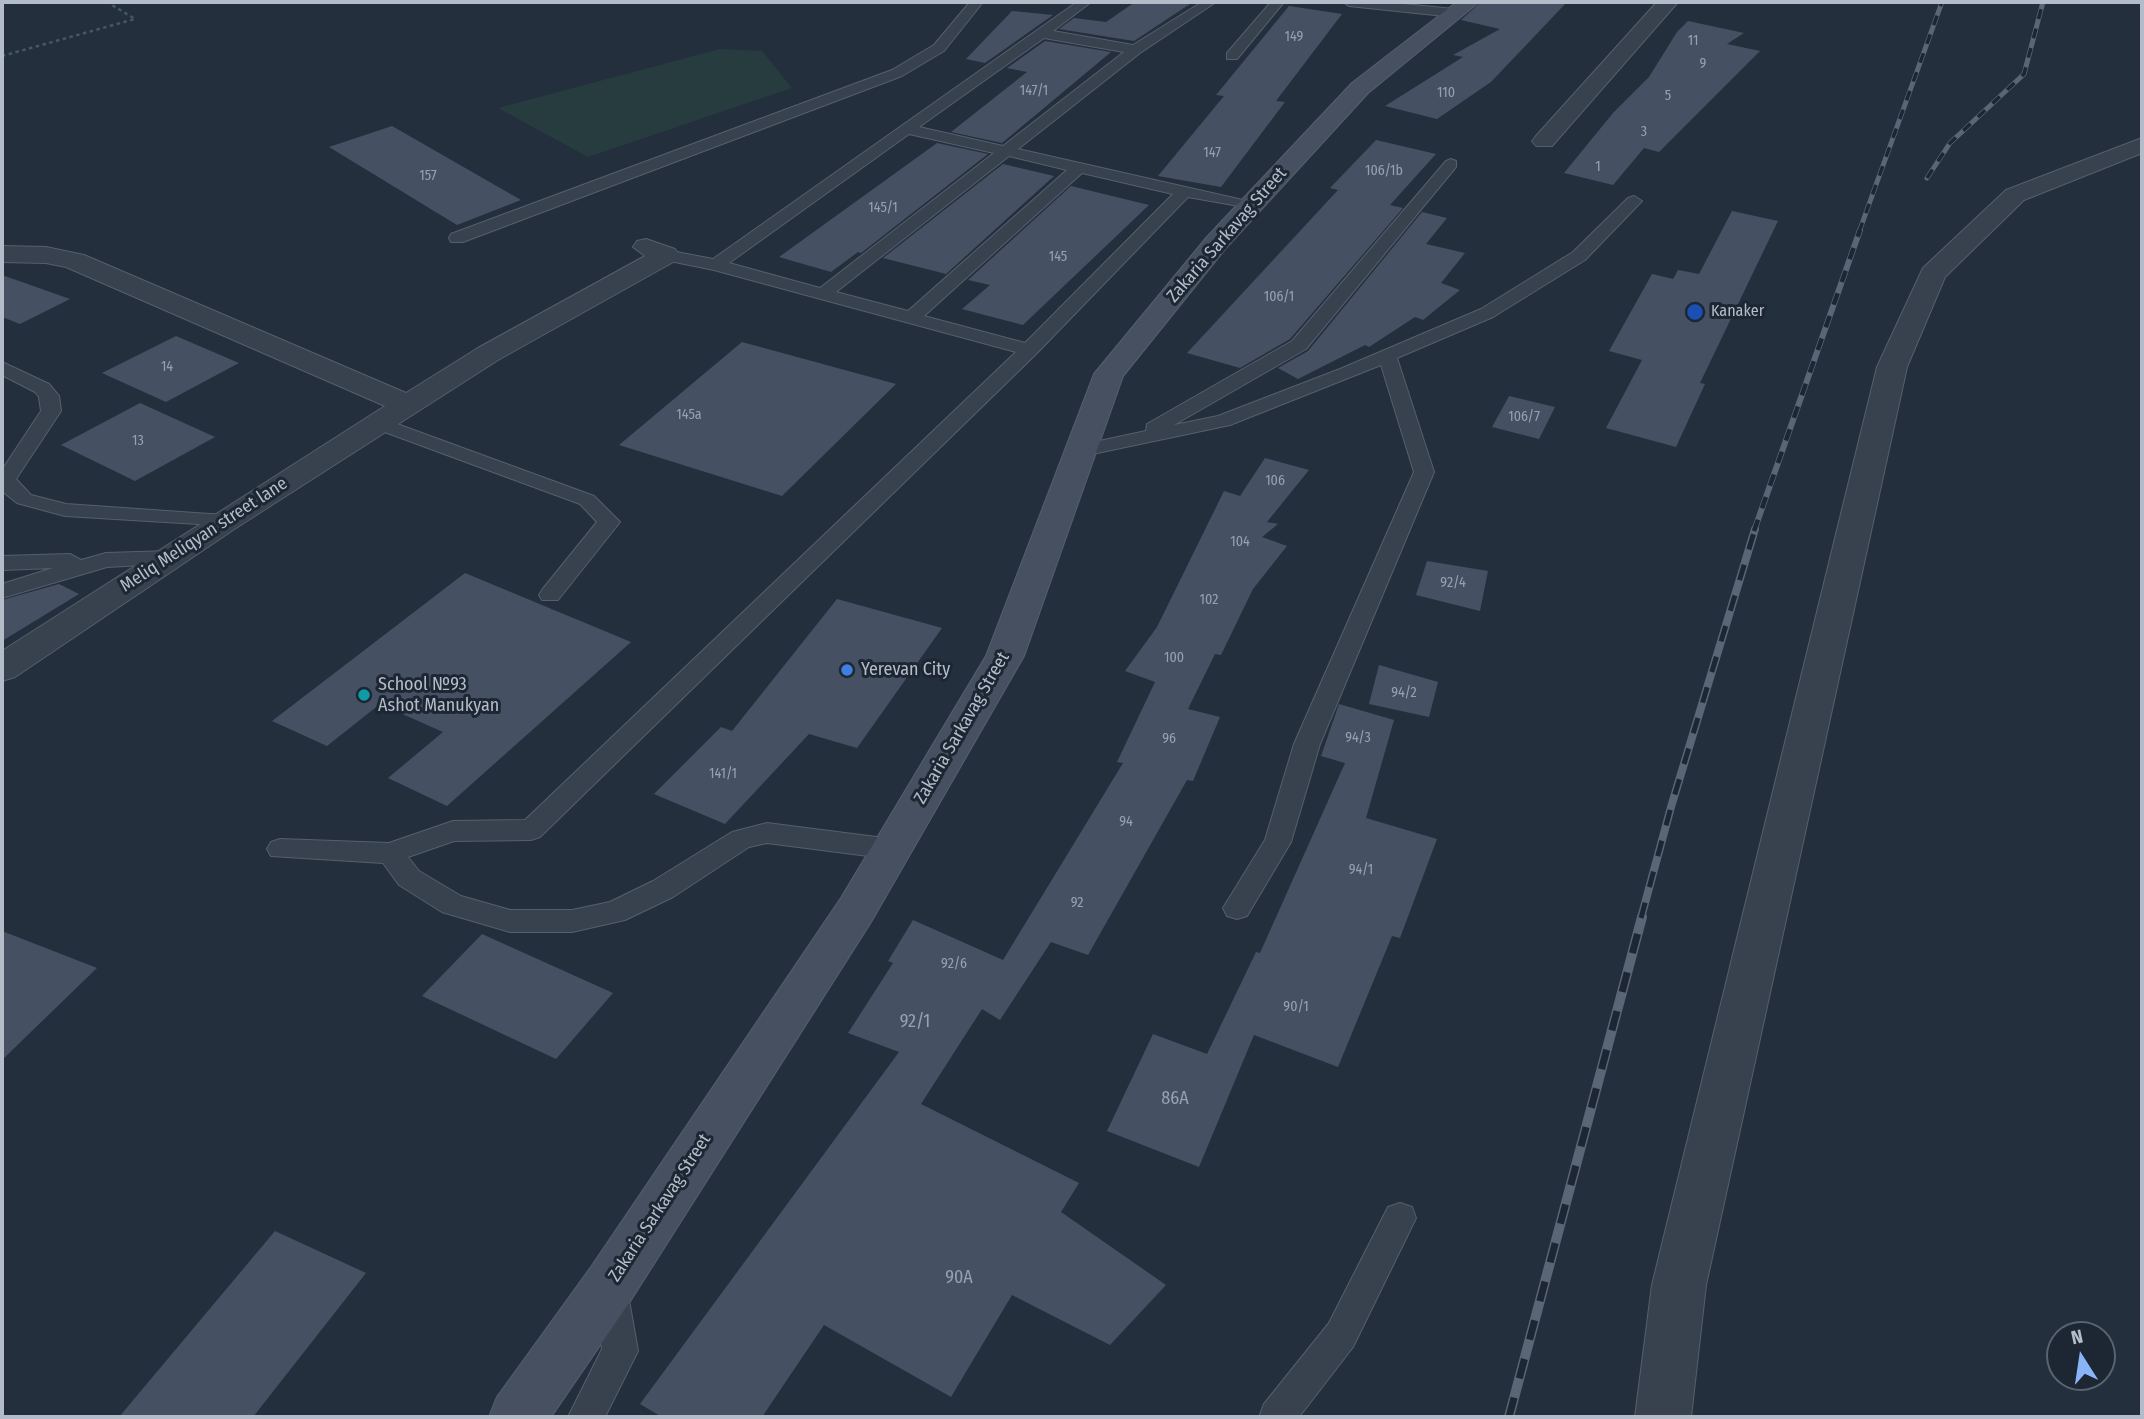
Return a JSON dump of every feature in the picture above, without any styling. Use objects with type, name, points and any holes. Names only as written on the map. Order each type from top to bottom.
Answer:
[{"type":"main road","name":"Zakaria Sarkavag Street","points":[[517,1417],[610,1284],[856,910],[1005,656],[1109,374],[1250,206],[1360,88],[1462,7]]},
{"type":"street","points":[[1544,141],[1668,2]]},
{"type":"street","points":[[1663,1417],[1679,1285],[1892,367],[1933,274],[2015,195],[2142,145]]},
{"type":"street","name":"Meliq Meliqyan street lane","points":[[2,668],[223,521],[656,251]]},
{"type":"street","points":[[2,254],[46,255],[74,261],[407,404]]},
{"type":"lane","points":[[457,238],[897,73],[939,48],[977,2]]},
{"type":"lane","points":[[716,265],[1085,2]]},
{"type":"lane","points":[[823,294],[1135,50],[1210,2]]},
{"type":"lane","points":[[1232,56],[1278,2]]},
{"type":"lane","points":[[1349,2],[1462,7]]},
{"type":"lane","points":[[1041,33],[1135,50]]},
{"type":"lane","points":[[907,129],[1250,206]]},
{"type":"lane","points":[[1132,440],[1234,385],[1299,345],[1451,164]]},
{"type":"lane","points":[[911,318],[1078,168]]},
{"type":"lane","points":[[280,849],[390,853],[453,831],[531,830],[1030,350],[1184,192]]},
{"type":"lane","points":[[1083,450],[1223,421],[1487,313],[1578,256],[1634,201]]},
{"type":"lane","points":[[656,251],[1030,350]]},
{"type":"lane","points":[[1237,908],[1278,842],[1307,744],[1424,471],[1387,356]]},
{"type":"lane","points":[[2,368],[42,388],[49,396],[51,411],[6,479],[10,488],[24,499],[65,510],[223,521]]},
{"type":"lane","points":[[378,423],[587,500],[609,522],[550,595]]},
{"type":"lane","points":[[2,563],[170,558]]},
{"type":"lane","points":[[2,591],[106,560]]},
{"type":"lane","points":[[390,853],[409,878],[452,904],[510,921],[572,921],[615,912],[663,889],[741,839],[767,834],[892,849]]},
{"type":"lane","points":[[1277,1417],[1341,1335],[1400,1217]]},
{"type":"lane","points":[[586,1417],[620,1351],[610,1284]]},
{"type":"path","points":[[2,56],[101,31],[135,19],[107,2]]},
{"type":"green space","points":[[720,49],[762,51],[792,88],[588,157],[498,108]]},
{"type":"building","points":[[1135,2],[1193,2],[1134,41],[1059,29],[1074,18],[1106,22]]},
{"type":"building","points":[[1481,2],[1567,2],[1491,82],[1437,119],[1385,106],[1463,57],[1453,55],[1500,29],[1461,20]]},
{"type":"building","points":[[1289,6],[1342,14],[1276,101],[1285,102],[1221,187],[1158,176],[1224,96],[1216,95]]},
{"type":"building","points":[[1012,11],[1053,15],[985,63],[966,59]]},
{"type":"building","points":[[1688,21],[1744,33],[1727,44],[1760,51],[1659,152],[1644,148],[1613,185],[1564,173],[1613,113],[1649,77],[1677,32]]},
{"type":"building","points":[[1045,41],[1111,52],[1002,143],[951,132],[1027,72],[1007,68]]},
{"type":"building","points":[[392,126],[521,200],[457,225],[329,147]]},
{"type":"building","points":[[1376,140],[1436,154],[1390,205],[1403,208],[1290,339],[1240,368],[1187,353],[1338,190],[1330,188]]},
{"type":"building","points":[[937,143],[988,154],[861,253],[858,252],[831,272],[779,257]]},
{"type":"building","points":[[1003,164],[1054,176],[946,274],[883,258]]},
{"type":"building","points":[[1071,186],[1149,205],[1023,325],[962,309],[990,285],[968,280]]},
{"type":"building","points":[[1732,211],[1778,221],[1700,383],[1705,384],[1676,447],[1606,428],[1642,360],[1609,351],[1652,274],[1673,279],[1678,270],[1699,274]]},
{"type":"building","points":[[1422,212],[1447,218],[1426,244],[1465,253],[1441,283],[1460,290],[1423,320],[1415,317],[1369,347],[1365,345],[1298,379],[1278,368],[1308,351]]},
{"type":"building","points":[[2,275],[70,299],[20,324],[2,317]]},
{"type":"building","points":[[176,336],[239,363],[166,402],[102,373]]},
{"type":"building","points":[[742,342],[896,384],[782,496],[619,445]]},
{"type":"building","points":[[1509,396],[1555,407],[1539,439],[1492,427]]},
{"type":"building","points":[[140,403],[215,437],[135,481],[61,445]]},
{"type":"building","points":[[1265,458],[1309,470],[1267,522],[1278,524],[1262,537],[1287,546],[1253,589],[1221,655],[1215,654],[1188,709],[1220,717],[1193,781],[1187,780],[1088,955],[1051,942],[1000,1020],[982,1009],[921,1104],[1079,1183],[1061,1212],[1166,1285],[1110,1345],[1012,1295],[951,1397],[824,1325],[762,1417],[662,1417],[640,1404],[899,1052],[848,1033],[893,963],[888,961],[913,920],[1003,960],[1123,763],[1117,762],[1155,682],[1125,671],[1157,627],[1224,491],[1240,496]]},
{"type":"building","points":[[1427,561],[1488,571],[1480,611],[1416,595]]},
{"type":"building","name":"School №93 Ashot Manukyan","points":[[465,573],[631,642],[447,806],[388,778],[443,732],[380,704],[327,746],[272,721]]},
{"type":"building","points":[[59,584],[79,594],[2,641],[2,600]]},
{"type":"building","points":[[837,599],[942,628],[857,748],[809,734],[725,824],[654,794],[721,727],[732,731]]},
{"type":"building","points":[[1379,665],[1438,682],[1429,717],[1369,704]]},
{"type":"building","points":[[1339,704],[1394,720],[1366,818],[1437,839],[1400,938],[1392,936],[1338,1067],[1254,1035],[1199,1167],[1107,1131],[1153,1034],[1207,1054],[1256,952],[1260,953],[1345,763],[1321,756]]},
{"type":"building","points":[[2,931],[97,968],[2,1060]]},
{"type":"building","points":[[482,934],[613,993],[556,1059],[422,996]]},
{"type":"building","points":[[275,1231],[366,1273],[253,1417],[119,1417]]},
{"type":"railway","points":[[1859,232],[1942,2]]},
{"type":"railway","points":[[1927,178],[1950,143],[2024,74],[2043,2]]},
{"type":"railway","points":[[1754,531],[1860,230]]},
{"type":"railway","points":[[1641,918],[1671,807],[1755,529]]},
{"type":"railway","points":[[1509,1417],[1642,917]]},
{"type":"place","name":"Kanaker","points":[[1695,312]]},
{"type":"place","name":"Yerevan City","points":[[847,670]]},
{"type":"place","name":"School №93 Ashot Manukyan","points":[[364,695]]}]
